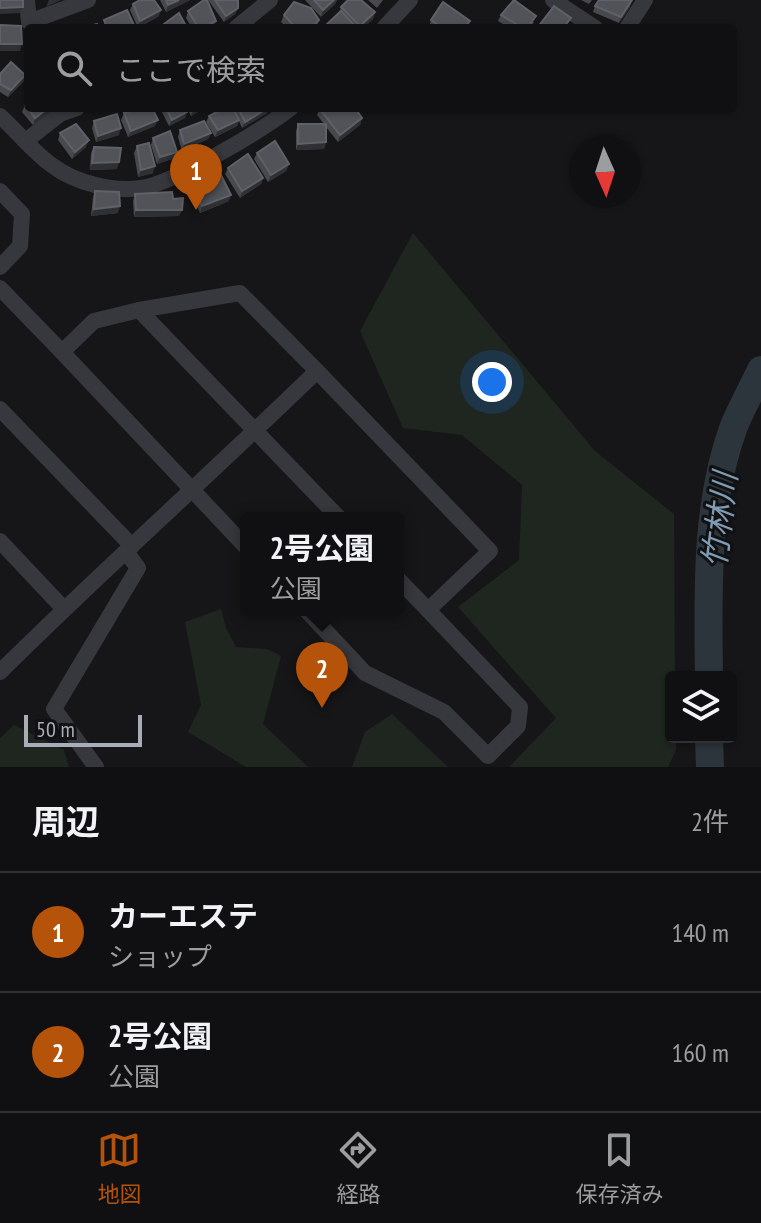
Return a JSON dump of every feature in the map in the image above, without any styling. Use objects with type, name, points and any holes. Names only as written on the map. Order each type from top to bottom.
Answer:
[{"type":"street","points":[[27,0],[29,22],[88,0]]},
{"type":"street","points":[[241,24],[270,0]]},
{"type":"street","points":[[388,24],[410,0]]},
{"type":"street","points":[[553,0],[589,24]]},
{"type":"street","points":[[630,24],[645,0]]},
{"type":"street","points":[[27,140],[66,112]]},
{"type":"street","points":[[0,116],[52,166],[77,180],[107,187],[141,188],[157,184],[211,157],[284,112]]},
{"type":"street","points":[[0,191],[22,214],[20,246],[0,267]]},
{"type":"street","points":[[0,288],[240,541]]},
{"type":"street","points":[[62,352],[94,321],[240,293],[490,551],[428,610]]},
{"type":"street","points":[[139,310],[333,512]]},
{"type":"street","points":[[0,672],[317,371]]},
{"type":"street","points":[[0,409],[129,550],[138,568],[54,709],[96,767]]},
{"type":"street","points":[[0,541],[64,609]]},
{"type":"street","points":[[312,616],[365,673],[444,712],[488,756],[518,726],[520,707],[404,585]]},
{"type":"shaded area","points":[[413,233],[595,451],[674,514],[675,671],[665,671],[665,743],[676,743],[676,750],[668,767],[509,767],[556,718],[458,607],[519,560],[522,485],[462,435],[403,428],[360,331]]},
{"type":"shaded area","points":[[221,609],[236,647],[267,649],[281,656],[263,724],[308,767],[246,767],[188,732],[201,705],[185,622]]},
{"type":"shaded area","points":[[392,714],[448,767],[352,767],[365,732]]},
{"type":"shaded area","points":[[14,725],[64,750],[69,767],[0,767],[0,738]]},
{"type":"building","points":[[0,0],[23,0],[23,7],[0,8]]},
{"type":"building","points":[[140,0],[154,0],[161,10],[140,21],[133,4]]},
{"type":"building","points":[[207,0],[216,21],[196,24],[188,11]]},
{"type":"building","points":[[215,0],[238,0],[238,8],[226,16]]},
{"type":"building","points":[[314,0],[334,0],[323,10]]},
{"type":"building","points":[[348,0],[361,0],[375,12],[358,24],[341,7]]},
{"type":"building","points":[[514,0],[536,16],[530,24],[516,24],[501,15]]},
{"type":"building","points":[[599,0],[632,0],[621,17],[595,6]]},
{"type":"building","points":[[294,2],[311,8],[319,20],[316,24],[292,24],[284,15]]},
{"type":"building","points":[[443,2],[470,21],[467,24],[436,24],[431,20]]},
{"type":"building","points":[[554,6],[571,18],[566,24],[540,24]]},
{"type":"building","points":[[127,10],[134,24],[106,24],[104,20]]},
{"type":"building","points":[[341,11],[353,24],[327,24]]},
{"type":"building","points":[[179,13],[185,24],[164,24]]},
{"type":"building","points":[[0,25],[21,26],[22,44],[0,44]]},
{"type":"building","points":[[11,62],[24,76],[11,90],[0,84],[0,74]]},
{"type":"building","points":[[154,112],[158,120],[131,131],[124,113]]},
{"type":"building","points":[[168,112],[187,112],[172,120]]},
{"type":"building","points":[[216,112],[235,112],[239,120],[218,130],[209,116]]},
{"type":"building","points":[[240,112],[261,112],[245,122]]},
{"type":"building","points":[[322,112],[358,112],[362,118],[340,135]]},
{"type":"building","points":[[117,114],[121,128],[98,136],[94,121]]},
{"type":"building","points":[[204,121],[211,133],[184,144],[180,130]]},
{"type":"building","points":[[76,124],[89,140],[75,152],[60,133]]},
{"type":"building","points":[[298,124],[326,124],[326,142],[298,144]]},
{"type":"building","points":[[170,131],[177,152],[160,157],[153,138]]},
{"type":"building","points":[[275,141],[289,164],[271,175],[257,153]]},
{"type":"building","points":[[149,143],[155,166],[141,170],[137,146]]},
{"type":"building","points":[[94,147],[121,148],[119,162],[92,163]]},
{"type":"building","points":[[248,154],[263,178],[242,191],[228,168]]},
{"type":"building","points":[[221,175],[231,195],[202,206],[195,187]]},
{"type":"building","points":[[95,191],[119,192],[120,206],[94,209]]},
{"type":"building","points":[[172,192],[173,199],[183,198],[182,210],[136,210],[135,194]]},
{"type":"waterway","name":"竹林川","points":[[709,671],[710,550],[718,487],[734,426],[761,370]]},
{"type":"waterway","name":"竹林川","points":[[709,743],[710,767]]},
{"type":"place","name":"カーエステ","points":[[196,210]]},
{"type":"place","name":"2号公園","points":[[322,708]]}]
